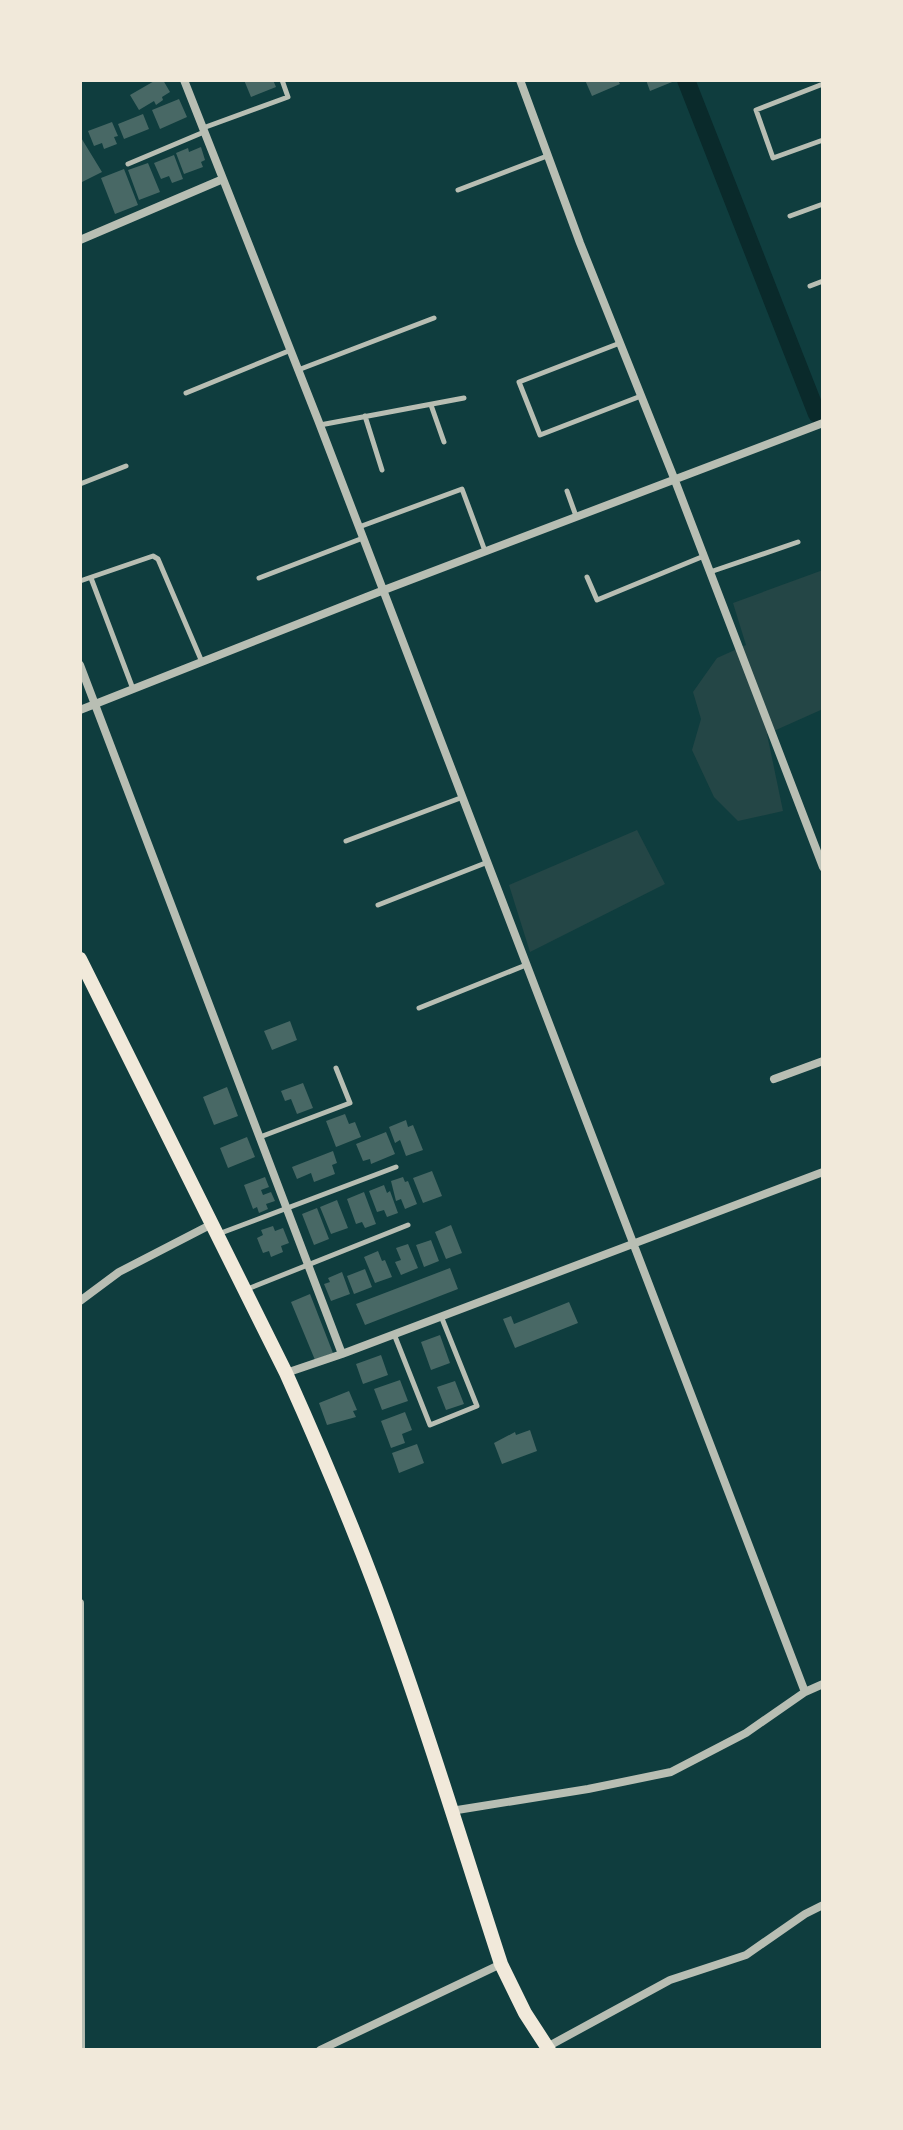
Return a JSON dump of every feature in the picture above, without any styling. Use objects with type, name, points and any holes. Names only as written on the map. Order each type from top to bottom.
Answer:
[{"type":"main road","points":[[80,959],[286,1373],[357,1539],[397,1645],[501,1964],[525,2013],[548,2049]]},
{"type":"street","points":[[184,80],[384,590],[805,1692]]},
{"type":"street","points":[[520,80],[823,867]]},
{"type":"street","points":[[80,240],[223,179]]},
{"type":"street","points":[[80,710],[384,590],[823,423]]},
{"type":"street","points":[[80,665],[342,1354]]},
{"type":"street","points":[[774,1079],[823,1061]]},
{"type":"street","points":[[286,1373],[823,1172]]},
{"type":"street","points":[[80,1301],[119,1272],[215,1229]]},
{"type":"street","points":[[80,1603],[81,2050]]},
{"type":"street","points":[[451,1811],[614,1785],[671,1772],[746,1733],[805,1692],[823,1684]]},
{"type":"street","points":[[548,2049],[670,1980],[746,1955],[823,1905]]},
{"type":"street","points":[[320,2050],[501,1964]]},
{"type":"lane","points":[[128,164],[288,97],[282,80]]},
{"type":"lane","points":[[823,84],[756,110],[773,158],[823,140]]},
{"type":"lane","points":[[458,190],[547,156]]},
{"type":"lane","points":[[790,216],[823,204]]},
{"type":"lane","points":[[810,286],[823,281]]},
{"type":"lane","points":[[298,370],[434,318]]},
{"type":"lane","points":[[620,343],[519,382],[534,422],[540,435],[641,396]]},
{"type":"lane","points":[[186,393],[291,350]]},
{"type":"lane","points":[[320,425],[464,398]]},
{"type":"lane","points":[[431,404],[444,442]]},
{"type":"lane","points":[[365,416],[382,470]]},
{"type":"lane","points":[[80,484],[126,466]]},
{"type":"lane","points":[[359,527],[462,489],[485,551]]},
{"type":"lane","points":[[567,491],[576,516]]},
{"type":"lane","points":[[259,578],[363,538]]},
{"type":"lane","points":[[710,572],[798,542]]},
{"type":"lane","points":[[80,581],[153,556],[158,559],[202,662]]},
{"type":"lane","points":[[587,577],[597,600],[704,556]]},
{"type":"lane","points":[[91,578],[133,689]]},
{"type":"lane","points":[[346,841],[463,797]]},
{"type":"lane","points":[[378,905],[488,862]]},
{"type":"lane","points":[[419,1008],[528,965]]},
{"type":"lane","points":[[260,1137],[350,1103],[336,1068]]},
{"type":"lane","points":[[215,1229],[287,1208],[396,1167]]},
{"type":"lane","points":[[245,1290],[408,1225]]},
{"type":"lane","points":[[394,1334],[430,1425],[477,1406],[441,1316]]},
{"type":"shaded area","points":[[823,570],[823,709],[767,734],[783,811],[738,821],[714,797],[692,750],[701,719],[693,692],[717,658],[746,645],[733,603]]},
{"type":"shaded area","points":[[637,830],[665,884],[530,952],[509,885]]},
{"type":"building","points":[[156,80],[163,80],[170,92],[156,105],[154,101],[139,110],[130,95]]},
{"type":"building","points":[[244,80],[273,80],[276,87],[251,97]]},
{"type":"building","points":[[585,80],[618,80],[620,84],[592,96]]},
{"type":"building","points":[[646,80],[677,80],[650,91]]},
{"type":"building","points":[[179,99],[187,117],[160,129],[152,110]]},
{"type":"building","points":[[143,114],[149,129],[124,139],[118,124]]},
{"type":"building","points":[[112,122],[118,136],[114,137],[117,144],[104,149],[102,143],[94,146],[88,131]]},
{"type":"building","points":[[80,136],[102,172],[80,183]]},
{"type":"building","points":[[201,147],[205,160],[201,162],[203,167],[184,174],[176,153]]},
{"type":"building","points":[[174,155],[183,179],[172,183],[169,176],[161,179],[154,163]]},
{"type":"building","points":[[148,163],[160,192],[139,200],[128,170]]},
{"type":"building","points":[[124,169],[138,205],[115,214],[101,178]]},
{"type":"building","points":[[290,1021],[297,1040],[272,1050],[264,1031]]},
{"type":"building","points":[[303,1083],[313,1108],[297,1114],[291,1099],[285,1101],[281,1091]]},
{"type":"building","points":[[227,1087],[238,1116],[214,1125],[203,1097]]},
{"type":"building","points":[[345,1114],[349,1124],[355,1122],[361,1137],[336,1147],[326,1121]]},
{"type":"building","points":[[406,1120],[408,1127],[413,1125],[423,1150],[406,1156],[400,1140],[395,1143],[389,1127]]},
{"type":"building","points":[[386,1132],[395,1154],[371,1164],[370,1159],[363,1161],[356,1144]]},
{"type":"building","points":[[247,1137],[255,1157],[228,1168],[220,1148]]},
{"type":"building","points":[[333,1151],[337,1163],[332,1165],[335,1174],[314,1182],[311,1173],[297,1179],[292,1167]]},
{"type":"building","points":[[432,1171],[442,1196],[423,1203],[413,1178]]},
{"type":"building","points":[[265,1177],[269,1187],[261,1190],[263,1195],[271,1192],[275,1201],[266,1204],[268,1209],[259,1213],[257,1207],[253,1209],[244,1185]]},
{"type":"building","points":[[403,1177],[405,1182],[408,1181],[417,1204],[405,1209],[401,1199],[396,1201],[391,1181]]},
{"type":"building","points":[[384,1185],[387,1193],[390,1191],[398,1213],[387,1217],[384,1210],[377,1212],[369,1191]]},
{"type":"building","points":[[364,1192],[376,1224],[365,1228],[362,1222],[356,1224],[347,1199]]},
{"type":"building","points":[[337,1200],[348,1228],[331,1234],[320,1207]]},
{"type":"building","points":[[317,1208],[329,1239],[314,1245],[302,1214]]},
{"type":"building","points":[[451,1225],[462,1253],[446,1259],[435,1232]]},
{"type":"building","points":[[273,1226],[275,1231],[283,1228],[289,1243],[281,1246],[283,1252],[271,1257],[269,1251],[263,1253],[257,1238],[263,1235],[261,1230]]},
{"type":"building","points":[[431,1240],[439,1261],[424,1267],[416,1245]]},
{"type":"building","points":[[408,1244],[418,1268],[401,1275],[395,1262],[401,1260],[396,1248]]},
{"type":"building","points":[[378,1251],[392,1277],[375,1283],[364,1257]]},
{"type":"building","points":[[450,1268],[458,1289],[365,1325],[356,1304]]},
{"type":"building","points":[[365,1269],[372,1287],[354,1294],[347,1276]]},
{"type":"building","points":[[342,1272],[350,1294],[331,1301],[324,1284],[330,1282],[328,1278]]},
{"type":"building","points":[[310,1294],[333,1353],[315,1360],[291,1302]]},
{"type":"building","points":[[569,1302],[578,1323],[515,1348],[503,1319],[511,1316],[514,1324]]},
{"type":"building","points":[[440,1335],[450,1363],[431,1370],[421,1342]]},
{"type":"building","points":[[381,1355],[388,1375],[363,1384],[356,1364]]},
{"type":"building","points":[[400,1380],[408,1401],[382,1410],[374,1389]]},
{"type":"building","points":[[455,1381],[464,1404],[446,1410],[437,1387]]},
{"type":"building","points":[[349,1391],[357,1410],[353,1411],[356,1417],[327,1425],[319,1403]]},
{"type":"building","points":[[405,1412],[412,1430],[402,1434],[405,1443],[391,1448],[381,1421]]},
{"type":"building","points":[[530,1430],[537,1451],[502,1464],[494,1443],[515,1432],[516,1435]]},
{"type":"building","points":[[417,1444],[424,1463],[399,1473],[392,1453]]},
{"type":"waterway","points":[[686,80],[817,414]]}]
